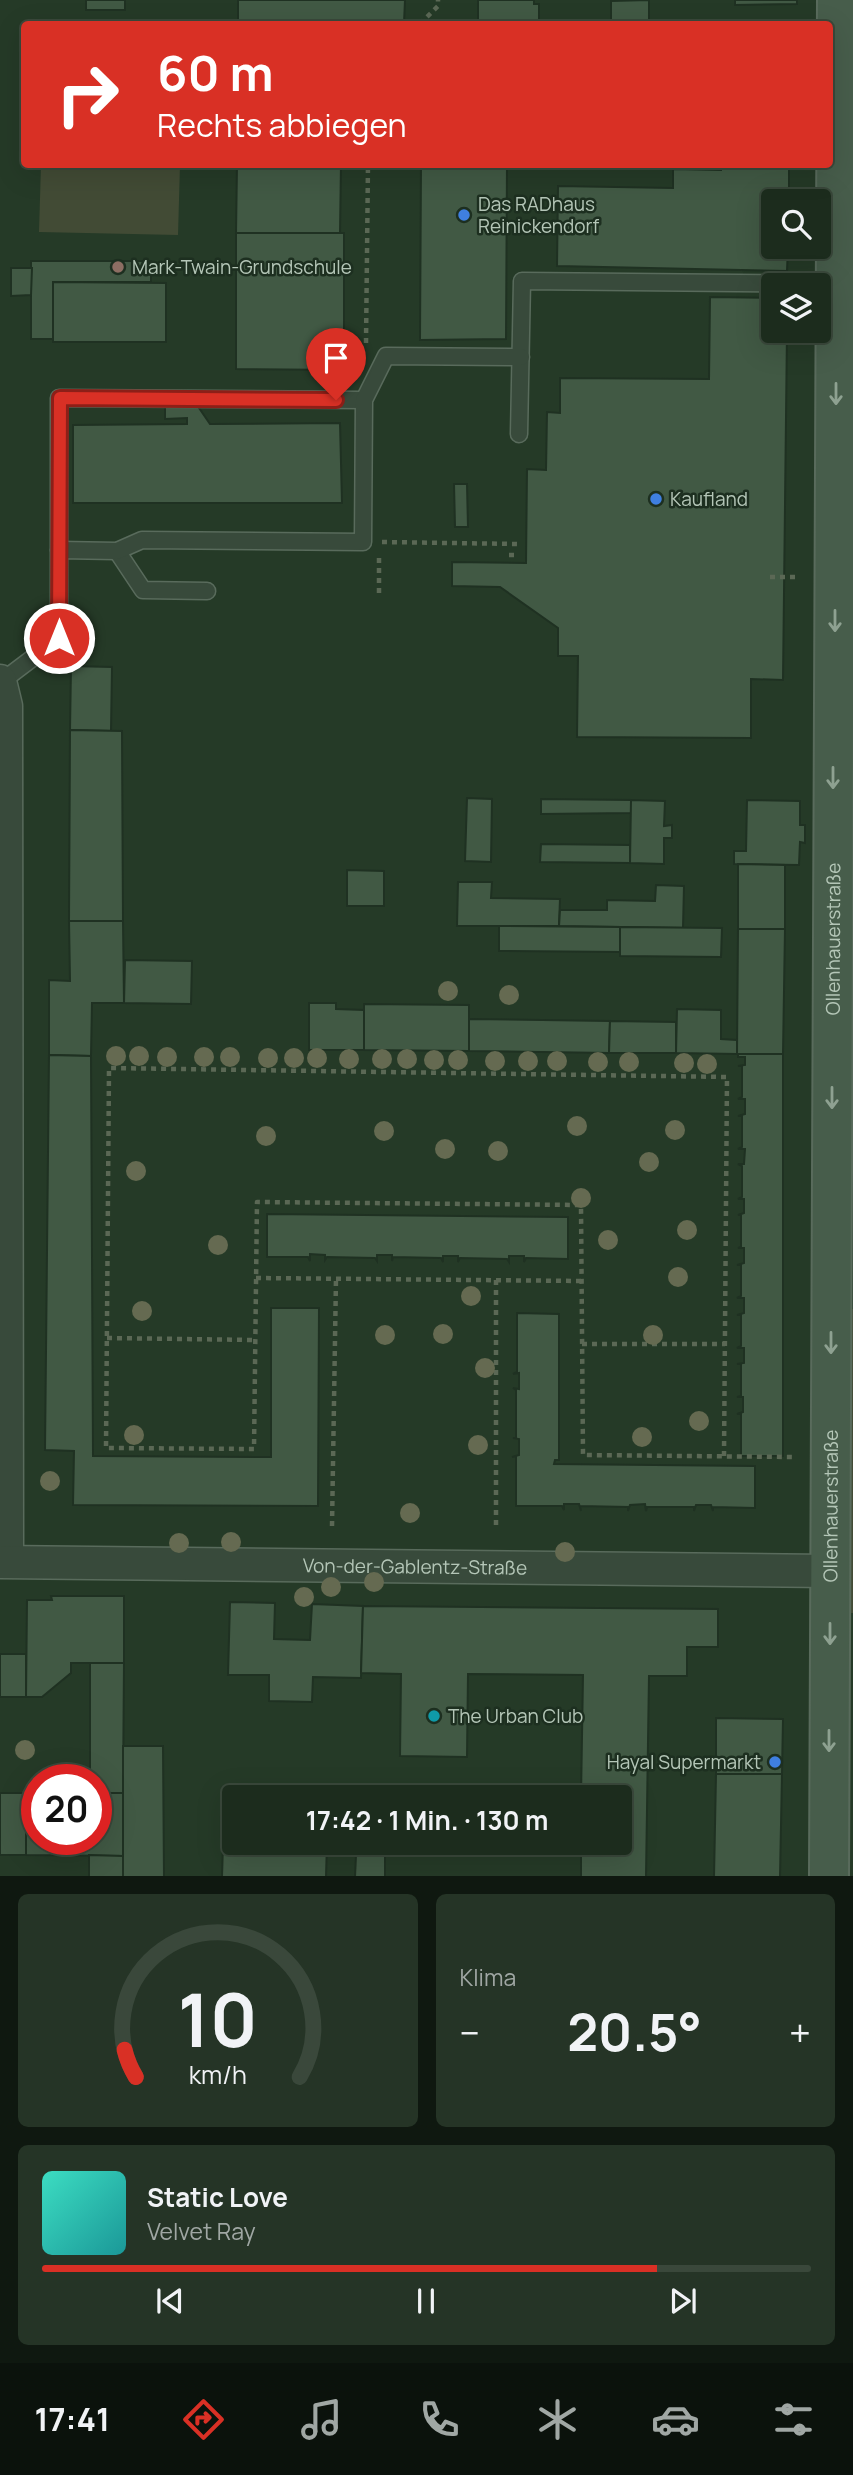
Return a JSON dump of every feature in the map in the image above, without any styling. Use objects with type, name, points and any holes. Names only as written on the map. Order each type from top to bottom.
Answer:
[{"type":"main road","name":"Ollenhauerstraße","points":[[829,1876],[829,1571],[842,1274],[844,284],[836,0]]},
{"type":"street","points":[[0,681],[6,706],[3,1561]]},
{"type":"street","name":"Von-der-Gablentz-Straße","points":[[3,1561],[829,1571]]},
{"type":"lane","points":[[519,434],[522,281],[844,284]]},
{"type":"lane","points":[[59,550],[117,551],[142,540],[371,542],[364,400],[386,356],[521,358]]},
{"type":"lane","points":[[0,681],[59,638],[60,398],[364,400]]},
{"type":"lane","points":[[117,551],[142,590],[207,591]]},
{"type":"path","points":[[423,21],[438,6],[438,0]]},
{"type":"path","points":[[366,343],[368,168]]},
{"type":"path","points":[[379,593],[371,542],[518,544]]},
{"type":"path","points":[[509,555],[518,555]]},
{"type":"path","points":[[770,577],[796,578]]},
{"type":"path","points":[[724,1456],[727,1077],[110,1068],[106,1448],[254,1449],[257,1202],[581,1206],[583,1455],[793,1457]]},
{"type":"path","points":[[256,1278],[582,1280]]},
{"type":"path","points":[[332,1527],[336,1278]]},
{"type":"path","points":[[496,1280],[496,1528]]},
{"type":"path","points":[[107,1338],[256,1340]]},
{"type":"path","points":[[582,1344],[725,1344]]},
{"type":"green space","points":[[41,168],[180,168],[178,235],[39,232]]},
{"type":"green space","points":[[849,1309],[853,1309],[853,1613],[842,1613]]},
{"type":"building","points":[[86,0],[125,0],[125,10],[86,10]]},
{"type":"building","points":[[238,0],[405,0],[404,21],[238,21]]},
{"type":"building","points":[[478,0],[534,0],[534,4],[539,4],[539,21],[478,21]]},
{"type":"building","points":[[649,0],[649,21],[611,21],[611,1]]},
{"type":"building","points":[[735,0],[797,0],[797,4],[735,5]]},
{"type":"building","points":[[237,168],[341,168],[340,233],[236,233]]},
{"type":"building","name":"Das RADhaus Reinickendorf","points":[[421,168],[507,168],[506,339],[420,340]]},
{"type":"building","points":[[789,168],[789,189],[761,189],[761,259],[788,259],[787,271],[557,266],[558,186],[673,188],[673,169]]},
{"type":"building","points":[[236,233],[344,233],[344,370],[236,369]]},
{"type":"building","points":[[31,261],[151,261],[151,282],[53,282],[53,339],[31,339]]},
{"type":"building","points":[[11,268],[32,268],[31,295],[11,296]]},
{"type":"building","points":[[53,282],[166,283],[166,342],[53,342]]},
{"type":"building","name":"Kaufland","points":[[710,297],[761,298],[761,343],[787,343],[783,680],[751,679],[751,738],[577,737],[578,656],[558,656],[558,628],[500,587],[452,586],[452,562],[526,563],[527,469],[546,470],[547,412],[560,413],[560,378],[709,379]]},
{"type":"building","points":[[165,405],[197,405],[210,424],[340,423],[342,503],[73,503],[73,425],[187,424],[187,418],[165,419]]},
{"type":"building","points":[[454,484],[467,484],[468,527],[455,527]]},
{"type":"building","points":[[71,666],[112,667],[111,731],[70,730]]},
{"type":"building","points":[[70,730],[122,731],[123,921],[69,921]]},
{"type":"building","points":[[467,798],[492,799],[491,862],[465,861]]},
{"type":"building","points":[[541,799],[631,800],[631,813],[541,814]]},
{"type":"building","points":[[631,800],[665,801],[664,826],[672,825],[672,838],[664,838],[664,864],[630,863]]},
{"type":"building","points":[[747,800],[800,801],[800,825],[805,825],[805,843],[800,842],[799,865],[734,864],[734,851],[746,851]]},
{"type":"building","points":[[541,844],[630,845],[630,863],[540,862]]},
{"type":"building","points":[[738,864],[785,865],[785,929],[738,929]]},
{"type":"building","points":[[347,870],[384,871],[384,906],[347,906]]},
{"type":"building","points":[[458,882],[492,882],[491,898],[560,899],[559,926],[457,926]]},
{"type":"building","points":[[656,885],[684,886],[683,928],[559,926],[560,910],[607,910],[607,900],[655,901]]},
{"type":"building","points":[[69,921],[123,921],[124,1003],[92,1003],[91,1056],[49,1055],[49,980],[70,981]]},
{"type":"building","points":[[499,926],[620,927],[620,952],[499,951]]},
{"type":"building","points":[[620,927],[722,928],[721,957],[620,956]]},
{"type":"building","points":[[738,929],[785,929],[783,1054],[737,1054]]},
{"type":"building","points":[[125,960],[192,961],[191,1004],[124,1003]]},
{"type":"building","points":[[309,1003],[336,1003],[336,1009],[364,1010],[364,1050],[309,1050]]},
{"type":"building","points":[[364,1004],[469,1005],[469,1051],[364,1050]]},
{"type":"building","points":[[677,1009],[721,1010],[721,1039],[737,1040],[737,1054],[676,1053]]},
{"type":"building","points":[[469,1019],[610,1021],[609,1053],[469,1051]]},
{"type":"building","points":[[610,1021],[676,1022],[676,1053],[609,1053]]},
{"type":"building","points":[[738,1054],[783,1054],[783,1456],[741,1456],[741,1414],[737,1414],[743,1412],[743,1397],[737,1397],[741,1396],[741,1364],[737,1364],[744,1363],[744,1348],[737,1348],[741,1346],[741,1315],[737,1315],[744,1313],[744,1298],[737,1298],[741,1296],[741,1265],[737,1265],[744,1263],[744,1248],[738,1248],[741,1247],[741,1215],[738,1215],[744,1213],[744,1199],[738,1199],[742,1197],[742,1166],[738,1164],[744,1164],[745,1149],[738,1149],[742,1147],[742,1116],[738,1116],[745,1114],[745,1099],[738,1099],[742,1097],[742,1066],[738,1066],[745,1065],[745,1057],[738,1057]]},
{"type":"building","points":[[49,1055],[91,1056],[93,1456],[271,1457],[271,1308],[319,1308],[318,1506],[73,1505],[74,1451],[45,1450]]},
{"type":"building","points":[[267,1214],[568,1217],[568,1259],[526,1258],[524,1262],[524,1256],[509,1256],[509,1262],[507,1259],[460,1258],[458,1262],[458,1256],[443,1256],[443,1262],[441,1258],[393,1257],[392,1261],[392,1255],[377,1255],[377,1261],[375,1258],[327,1257],[325,1260],[325,1255],[310,1254],[310,1261],[308,1257],[267,1257]]},
{"type":"building","points":[[517,1313],[559,1314],[559,1460],[555,1460],[554,1464],[755,1466],[755,1508],[713,1507],[713,1511],[711,1505],[696,1505],[694,1511],[694,1507],[647,1507],[646,1511],[645,1504],[630,1505],[628,1511],[628,1507],[580,1506],[581,1511],[579,1504],[564,1504],[564,1510],[562,1506],[516,1506],[516,1456],[512,1457],[519,1455],[519,1439],[513,1438],[516,1438],[516,1390],[513,1388],[519,1389],[519,1373],[513,1374],[517,1372]]},
{"type":"building","points":[[51,1596],[124,1596],[124,1663],[71,1663],[71,1673],[42,1697],[26,1697],[27,1600],[52,1600]]},
{"type":"building","points":[[230,1602],[275,1603],[274,1639],[310,1640],[312,1604],[363,1606],[361,1678],[313,1677],[312,1702],[269,1701],[269,1675],[228,1675]]},
{"type":"building","name":"The Urban Club","points":[[363,1606],[718,1609],[718,1647],[687,1647],[687,1676],[649,1676],[646,1876],[581,1876],[581,1855],[632,1855],[632,1785],[581,1785],[583,1675],[468,1674],[467,1757],[400,1756],[401,1674],[361,1673]]},
{"type":"building","points":[[0,1654],[26,1654],[26,1697],[0,1697]]},
{"type":"building","points":[[90,1663],[124,1663],[123,1793],[112,1793],[112,1764],[90,1764]]},
{"type":"building","points":[[716,1718],[783,1719],[782,1774],[716,1774]]},
{"type":"building","points":[[123,1746],[163,1746],[164,1876],[123,1876]]},
{"type":"building","points":[[716,1774],[782,1774],[780,1876],[714,1876]]},
{"type":"building","points":[[0,1793],[21,1793],[21,1855],[0,1855]]},
{"type":"building","points":[[112,1793],[123,1793],[123,1856],[26,1855],[112,1855]]},
{"type":"building","points":[[89,1855],[123,1856],[123,1876],[89,1876]]},
{"type":"building","points":[[223,1855],[327,1855],[326,1876],[222,1876]]},
{"type":"building","points":[[356,1855],[385,1855],[385,1876],[355,1876]]},
{"type":"place","name":"Das RADhaus Reinickendorf","points":[[464,215]]},
{"type":"place","name":"Mark-Twain-Grundschule","points":[[118,267]]},
{"type":"place","name":"Kaufland","points":[[656,499]]},
{"type":"place","name":"The Urban Club","points":[[434,1716]]},
{"type":"place","name":"Hayal Supermarkt","points":[[775,1762]]},
{"type":"route","points":[[59,638],[60,398],[336,400]]}]
